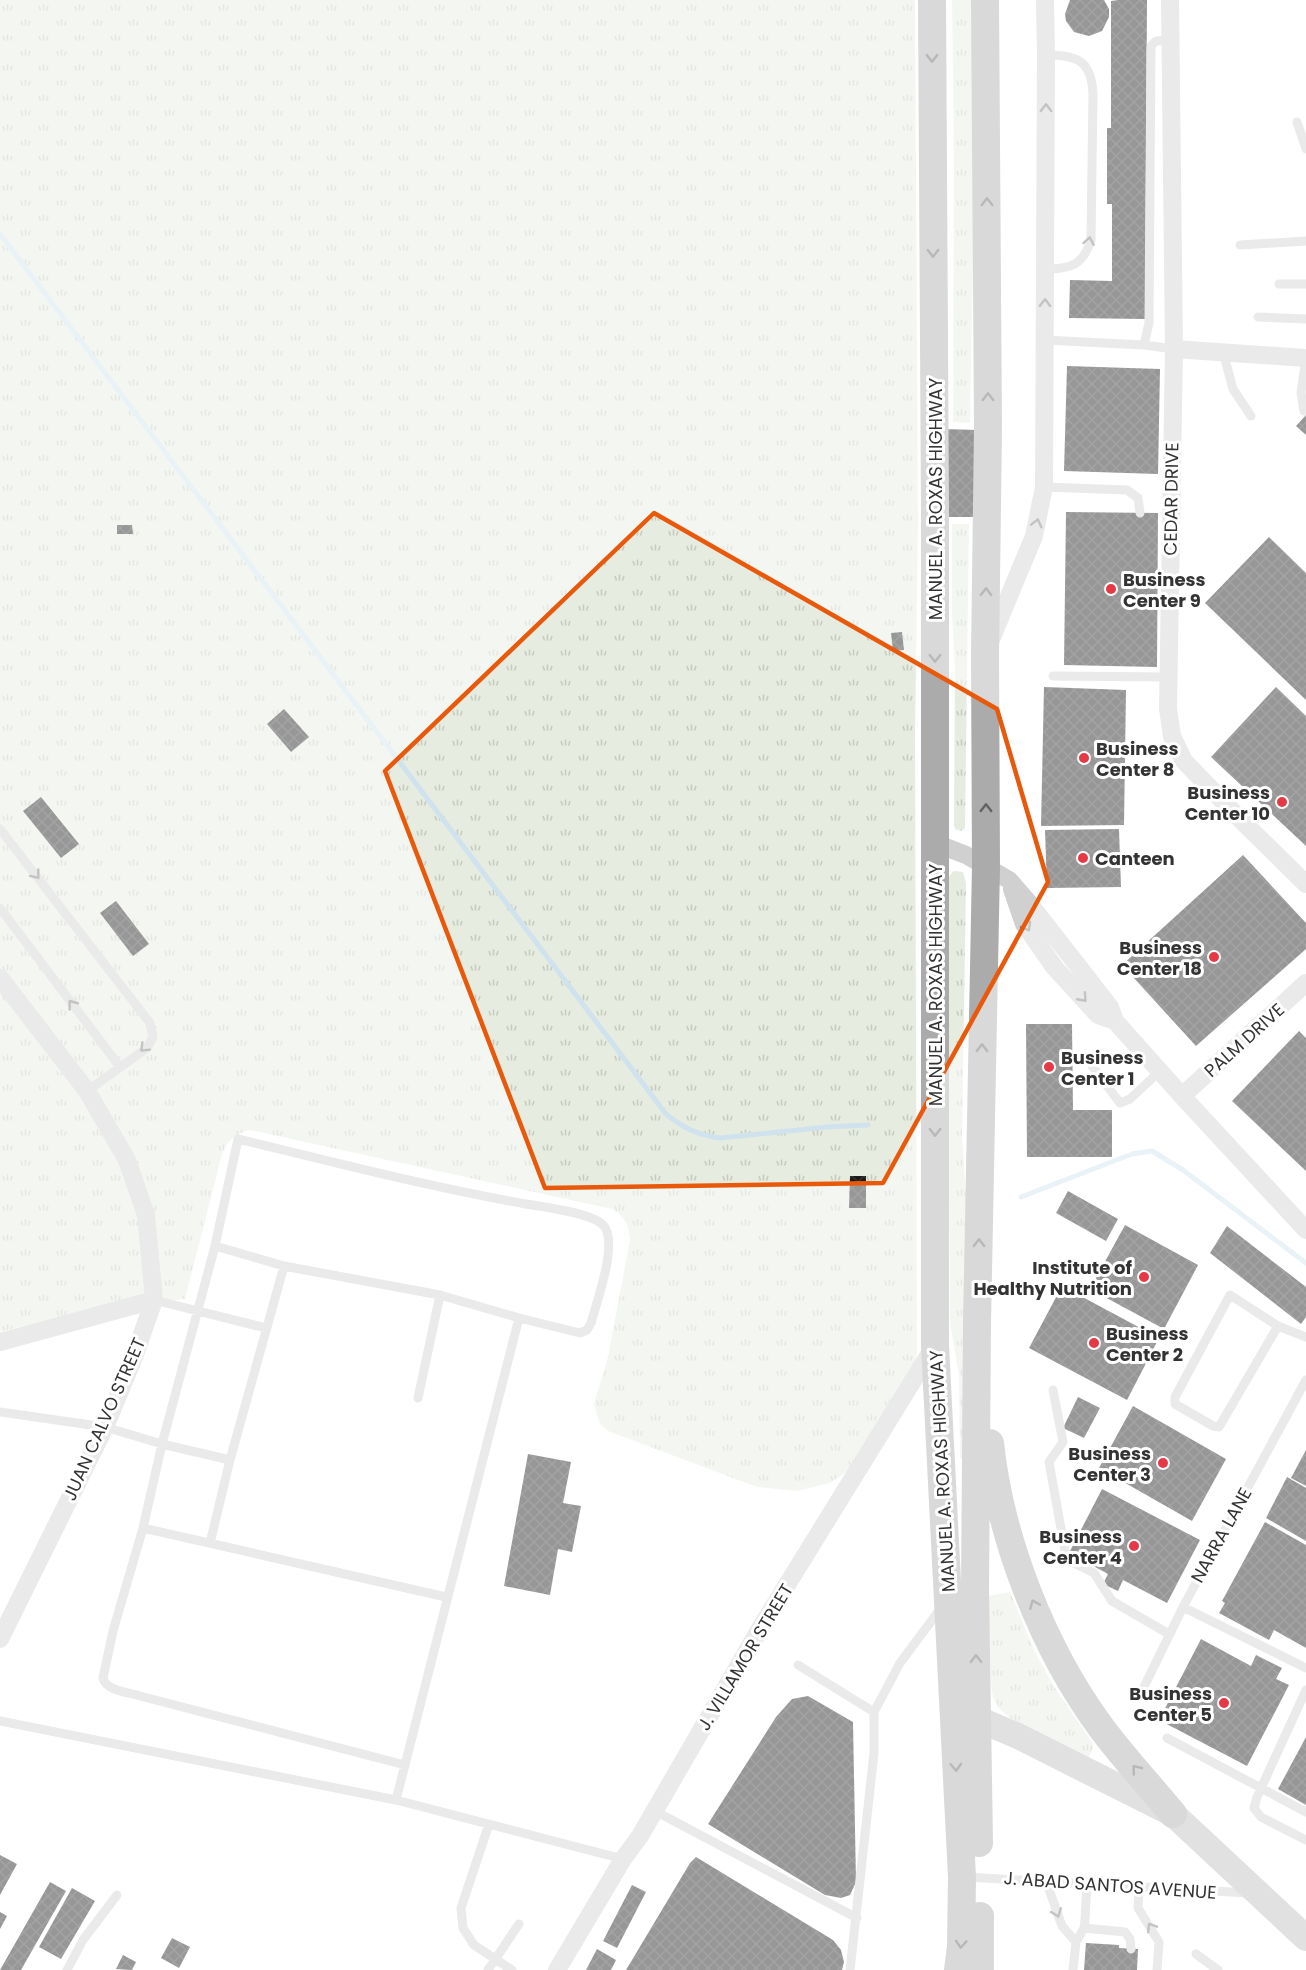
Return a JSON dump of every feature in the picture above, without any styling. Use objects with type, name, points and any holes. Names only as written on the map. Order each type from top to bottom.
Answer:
[{"type":"main road","name":"MANUEL A. ROXAS HIGHWAY","points":[[932,0],[935,1345],[948,1598],[965,1713],[971,1876],[980,1970]]},
{"type":"main road","name":"MANUEL A. ROXAS HIGHWAY","points":[[965,1713],[975,1590],[977,1323],[997,873],[985,655],[988,429],[986,0]]},
{"type":"main road","points":[[977,1323],[993,1467],[1014,1554],[1057,1658],[1100,1726],[1173,1814],[1306,1938]]},
{"type":"main road","points":[[965,1713],[1018,1736],[1173,1814]]},
{"type":"main road","name":"MANUEL A. ROXAS HIGHWAY","points":[[958,1970],[971,1876]]},
{"type":"street","points":[[985,655],[1034,536],[1044,487],[1047,55],[1045,0]]},
{"type":"street","name":"CEDAR DRIVE","points":[[1170,0],[1174,349],[1168,709],[1172,736],[1184,760],[1306,884]]},
{"type":"street","points":[[1174,349],[1306,358]]},
{"type":"street","points":[[935,843],[966,855],[997,873],[1024,924],[1055,968],[1098,1015],[1115,1021],[1306,1230]]},
{"type":"street","name":"JUAN CALVO STREET","points":[[0,978],[87,1091],[127,1160],[146,1215],[154,1300],[134,1357],[105,1427],[0,1639]]},
{"type":"street","name":"PALM DRIVE","points":[[1182,1096],[1306,983]]},
{"type":"street","points":[[0,1342],[154,1300]]},
{"type":"street","name":"J. VILLAMOR STREET","points":[[558,1970],[623,1859],[655,1811],[768,1616],[935,1345]]},
{"type":"lane","points":[[1144,345],[1149,323],[1151,46],[1156,41],[1170,40]]},
{"type":"lane","points":[[1046,269],[1070,267],[1078,262],[1087,254],[1091,240],[1093,93],[1092,80],[1083,63],[1065,55],[1047,55]]},
{"type":"lane","points":[[1297,122],[1306,149]]},
{"type":"lane","points":[[1240,245],[1306,241]]},
{"type":"lane","points":[[1279,284],[1306,284]]},
{"type":"lane","points":[[1258,316],[1306,319]]},
{"type":"lane","points":[[1044,340],[1144,345],[1174,349]]},
{"type":"lane","points":[[1222,352],[1233,389],[1251,416]]},
{"type":"lane","points":[[1304,411],[1301,393],[1306,358]]},
{"type":"lane","points":[[1044,487],[1127,490],[1138,498],[1140,513]]},
{"type":"lane","points":[[1053,676],[1170,676]]},
{"type":"lane","points":[[0,829],[150,1023],[153,1037],[147,1048],[87,1091]]},
{"type":"lane","points":[[0,908],[120,1067]]},
{"type":"lane","points":[[1092,1066],[1120,1103],[1130,1099],[1160,1071]]},
{"type":"lane","points":[[215,1246],[284,1266],[440,1295],[580,1333],[587,1330],[591,1323],[602,1281],[609,1239],[602,1224],[593,1219],[555,1209],[491,1198],[238,1139],[215,1246],[162,1444],[143,1528],[113,1631],[103,1678],[104,1683],[140,1696],[405,1765]]},
{"type":"lane","points":[[210,1543],[230,1460],[284,1266]]},
{"type":"lane","points":[[418,1398],[440,1295]]},
{"type":"lane","points":[[1278,1326],[1220,1427],[1213,1426],[1175,1404],[1175,1397],[1230,1295],[1278,1326],[1306,1337]]},
{"type":"lane","points":[[154,1300],[266,1328]]},
{"type":"lane","points":[[396,1800],[519,1318]]},
{"type":"lane","name":"NARRA LANE","points":[[1142,1693],[1183,1607],[1306,1380]]},
{"type":"lane","points":[[1053,1390],[1063,1442],[1049,1462],[1065,1551],[1074,1563],[1094,1573],[1112,1601],[1169,1634]]},
{"type":"lane","points":[[0,1413],[105,1427],[162,1444],[230,1460]]},
{"type":"lane","points":[[143,1528],[446,1597]]},
{"type":"lane","points":[[850,1970],[874,1753],[874,1712],[900,1663],[948,1598]]},
{"type":"lane","points":[[1183,1607],[1306,1668]]},
{"type":"lane","points":[[798,1665],[874,1712]]},
{"type":"lane","points":[[1306,1690],[1254,1804],[1256,1813],[1306,1840]]},
{"type":"lane","points":[[0,1721],[396,1800],[623,1859]]},
{"type":"lane","points":[[1167,1738],[1306,1812]]},
{"type":"lane","points":[[655,1811],[857,1918]]},
{"type":"lane","points":[[489,1824],[461,1908],[463,1928],[474,1945],[512,1970]]},
{"type":"lane","name":"J. ABAD SANTOS AVENUE","points":[[971,1876],[1257,1893]]},
{"type":"lane","points":[[1046,1881],[1062,1926],[1076,1942]]},
{"type":"lane","points":[[1074,1970],[1076,1942],[1084,1928],[1088,1883]]},
{"type":"lane","points":[[1139,1886],[1138,1908],[1159,1942],[1157,1970]]},
{"type":"lane","points":[[67,1970],[83,1940],[117,1895]]},
{"type":"lane","points":[[488,1970],[519,1924]]},
{"type":"lane","points":[[1084,1928],[1125,1932],[1130,1939],[1131,1949]]},
{"type":"lane","points":[[1196,1954],[1218,1970]]},
{"type":"highlighted area","points":[[654,513],[997,709],[1048,882],[883,1183],[545,1188],[385,771]]},
{"type":"green space","points":[[0,0],[915,0],[918,525],[915,732],[917,1351],[916,1361],[848,1471],[830,1483],[798,1491],[757,1487],[608,1431],[600,1424],[594,1404],[608,1357],[630,1240],[626,1222],[612,1209],[250,1130],[233,1138],[222,1154],[185,1299],[103,1306],[0,1332]]},
{"type":"green space","points":[[952,0],[971,0],[975,157],[970,423],[953,422]]},
{"type":"green space","points":[[952,524],[969,524],[965,828],[961,831],[955,829],[954,825],[955,670],[952,612]]},
{"type":"green space","points":[[954,871],[963,872],[966,883],[962,1135],[967,1212],[964,1458],[960,1458],[959,1375],[950,1324],[948,879]]},
{"type":"green space","points":[[1010,1592],[1034,1650],[1053,1685],[1092,1742],[1093,1748],[1089,1757],[1086,1758],[1028,1729],[1007,1715],[996,1703],[991,1686],[988,1596]]},
{"type":"building","points":[[1070,0],[1104,0],[1109,9],[1109,17],[1102,31],[1089,36],[1074,32],[1066,21],[1065,14]]},
{"type":"building","points":[[1147,0],[1145,319],[1069,318],[1070,280],[1112,281],[1112,204],[1107,204],[1107,128],[1111,128],[1111,1]]},
{"type":"building","points":[[1067,366],[1160,369],[1158,474],[1064,471]]},
{"type":"building","points":[[1306,415],[1306,435],[1296,426]]},
{"type":"building","points":[[943,429],[978,430],[978,517],[943,517]]},
{"type":"building","name":"Business Center 9","points":[[1066,512],[1158,513],[1157,667],[1064,665]]},
{"type":"building","points":[[117,525],[132,525],[133,534],[117,534]]},
{"type":"building","points":[[1269,537],[1306,573],[1306,700],[1205,603]]},
{"type":"building","points":[[902,632],[904,650],[893,651],[891,633]]},
{"type":"building","name":"Business Center 8","points":[[1044,687],[1126,690],[1124,825],[1041,826]]},
{"type":"building","name":"Business Center 10","points":[[1276,687],[1306,716],[1306,846],[1211,757]]},
{"type":"building","points":[[284,709],[309,737],[291,752],[267,724]]},
{"type":"building","points":[[41,797],[79,844],[61,858],[23,811]]},
{"type":"building","name":"Canteen","points":[[1119,829],[1121,887],[1047,888],[1045,830]]},
{"type":"building","name":"Business Center 18","points":[[1243,855],[1306,923],[1306,949],[1196,1046],[1122,965]]},
{"type":"building","points":[[116,901],[149,944],[133,956],[100,913]]},
{"type":"building","name":"Business Center 1","points":[[1026,1024],[1072,1024],[1073,1110],[1112,1110],[1112,1157],[1027,1157]]},
{"type":"building","points":[[1299,1031],[1306,1038],[1306,1171],[1232,1101]]},
{"type":"building","points":[[850,1176],[866,1176],[866,1208],[849,1208]]},
{"type":"building","points":[[1068,1191],[1118,1219],[1106,1241],[1056,1213]]},
{"type":"building","name":"Institute of Healthy Nutrition","points":[[1125,1225],[1198,1265],[1164,1329],[1090,1289]]},
{"type":"building","points":[[1227,1226],[1306,1287],[1306,1317],[1301,1324],[1210,1253]]},
{"type":"building","name":"Business Center 2","points":[[1062,1286],[1159,1338],[1127,1400],[1029,1348]]},
{"type":"building","points":[[1078,1397],[1100,1408],[1084,1438],[1063,1428]]},
{"type":"building","name":"Business Center 3","points":[[1133,1406],[1226,1459],[1192,1521],[1099,1468]]},
{"type":"building","points":[[1306,1450],[1306,1486],[1291,1478]]},
{"type":"building","points":[[528,1454],[571,1462],[563,1503],[581,1506],[572,1552],[558,1549],[550,1595],[504,1586]]},
{"type":"building","points":[[1287,1477],[1306,1488],[1306,1541],[1266,1518]]},
{"type":"building","name":"Business Center 4","points":[[1102,1489],[1200,1540],[1167,1603],[1123,1580],[1118,1591],[1103,1584],[1108,1574],[1069,1553]]},
{"type":"building","points":[[1265,1522],[1306,1545],[1306,1648],[1274,1630],[1269,1640],[1219,1613],[1225,1603],[1222,1601]]},
{"type":"building","name":"Business Center 5","points":[[1201,1639],[1251,1666],[1256,1655],[1282,1668],[1276,1679],[1289,1685],[1247,1766],[1159,1720]]},
{"type":"building","points":[[808,1696],[853,1722],[856,1882],[850,1895],[841,1898],[825,1895],[708,1824],[776,1717],[792,1699]]},
{"type":"building","points":[[1306,1737],[1306,1805],[1278,1789]]},
{"type":"building","points":[[0,1855],[17,1864],[0,1895]]},
{"type":"building","points":[[696,1857],[833,1940],[841,1950],[844,1962],[842,1970],[626,1970],[690,1863]]},
{"type":"building","points":[[50,1882],[66,1891],[21,1970],[0,1970]]},
{"type":"building","points":[[632,1885],[646,1892],[617,1948],[603,1941]]},
{"type":"building","points":[[72,1888],[95,1901],[61,1959],[39,1947]]},
{"type":"building","points":[[0,1912],[7,1916],[0,1929]]},
{"type":"building","points":[[172,1938],[190,1947],[179,1968],[161,1958]]},
{"type":"building","points":[[1086,1943],[1138,1949],[1137,1970],[1084,1970]]},
{"type":"building","points":[[597,1949],[616,1960],[611,1970],[586,1970]]},
{"type":"building","points":[[123,1955],[136,1962],[132,1970],[116,1969]]},
{"type":"waterway","points":[[0,234],[666,1114],[691,1130],[720,1138],[868,1125]]},
{"type":"waterway","points":[[1021,1197],[1132,1154],[1152,1151],[1183,1170],[1306,1263]]},
{"type":"place","name":"Business Center 9","points":[[1111,589]]},
{"type":"place","name":"Business Center 8","points":[[1084,758]]},
{"type":"place","name":"Business Center 10","points":[[1282,802]]},
{"type":"place","name":"Canteen","points":[[1083,858]]},
{"type":"place","name":"Business Center 18","points":[[1214,957]]},
{"type":"place","name":"Business Center 1","points":[[1049,1067]]},
{"type":"place","name":"Institute of Healthy Nutrition","points":[[1144,1277]]},
{"type":"place","name":"Business Center 2","points":[[1094,1343]]},
{"type":"place","name":"Business Center 3","points":[[1163,1463]]},
{"type":"place","name":"Business Center 4","points":[[1134,1546]]},
{"type":"place","name":"Business Center 5","points":[[1224,1703]]}]
